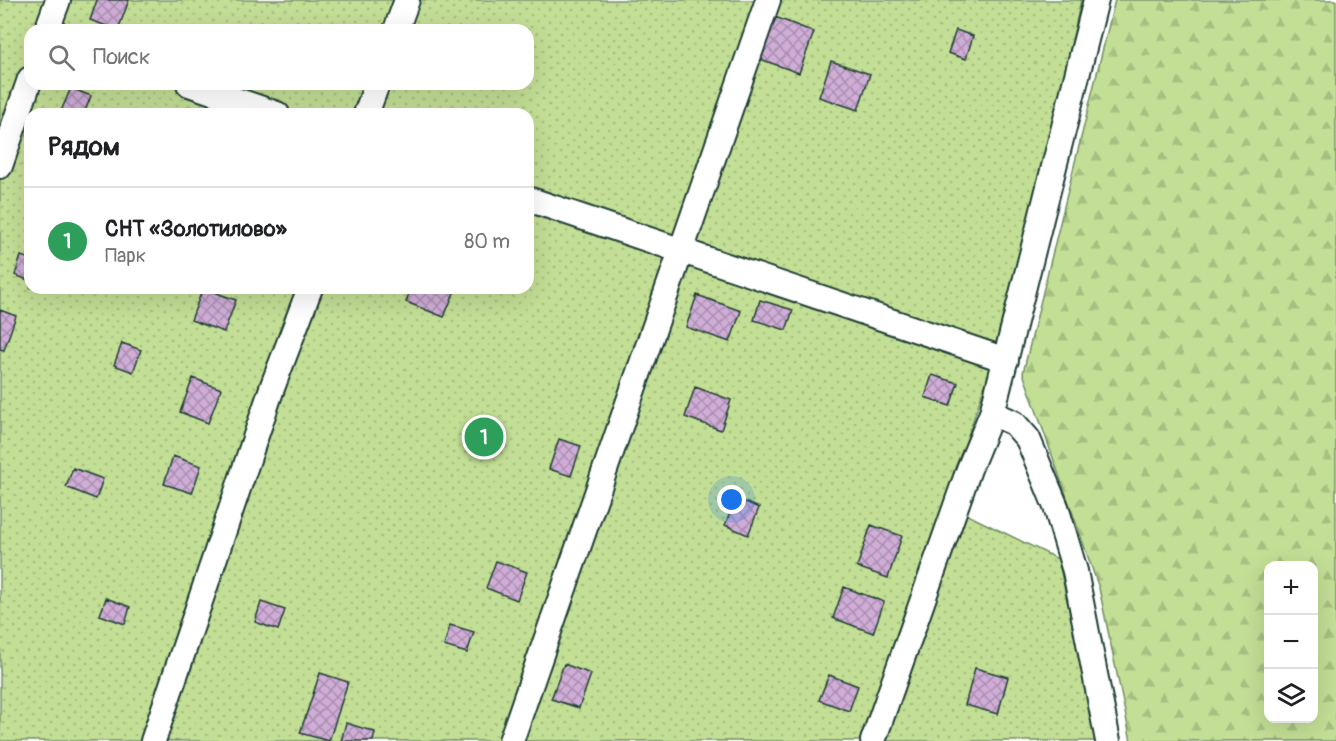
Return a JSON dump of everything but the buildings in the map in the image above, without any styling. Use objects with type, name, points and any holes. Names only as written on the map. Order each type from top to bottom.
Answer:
[{"type":"lane","points":[[49,24],[58,0]]},
{"type":"lane","points":[[398,24],[407,0]]},
{"type":"lane","points":[[511,741],[768,0]]},
{"type":"lane","points":[[873,741],[969,469],[992,413],[1096,0]]},
{"type":"lane","points":[[0,166],[26,90]]},
{"type":"lane","points":[[207,90],[259,108]]},
{"type":"lane","points":[[368,108],[375,90]]},
{"type":"lane","points":[[534,201],[1006,360]]},
{"type":"lane","points":[[153,741],[269,400],[308,294]]},
{"type":"lane","points":[[992,413],[1014,423],[1028,439],[1056,507],[1075,571],[1108,741]]},
{"type":"green space","points":[[0,0],[1081,0],[1060,97],[990,370],[945,504],[1058,559],[1098,741],[0,741]]},
{"type":"green space","points":[[1115,0],[1336,0],[1336,741],[1131,741],[1099,588],[1023,373]]},
{"type":"place","name":"СНТ «Золотилово»","points":[[484,437]]}]
